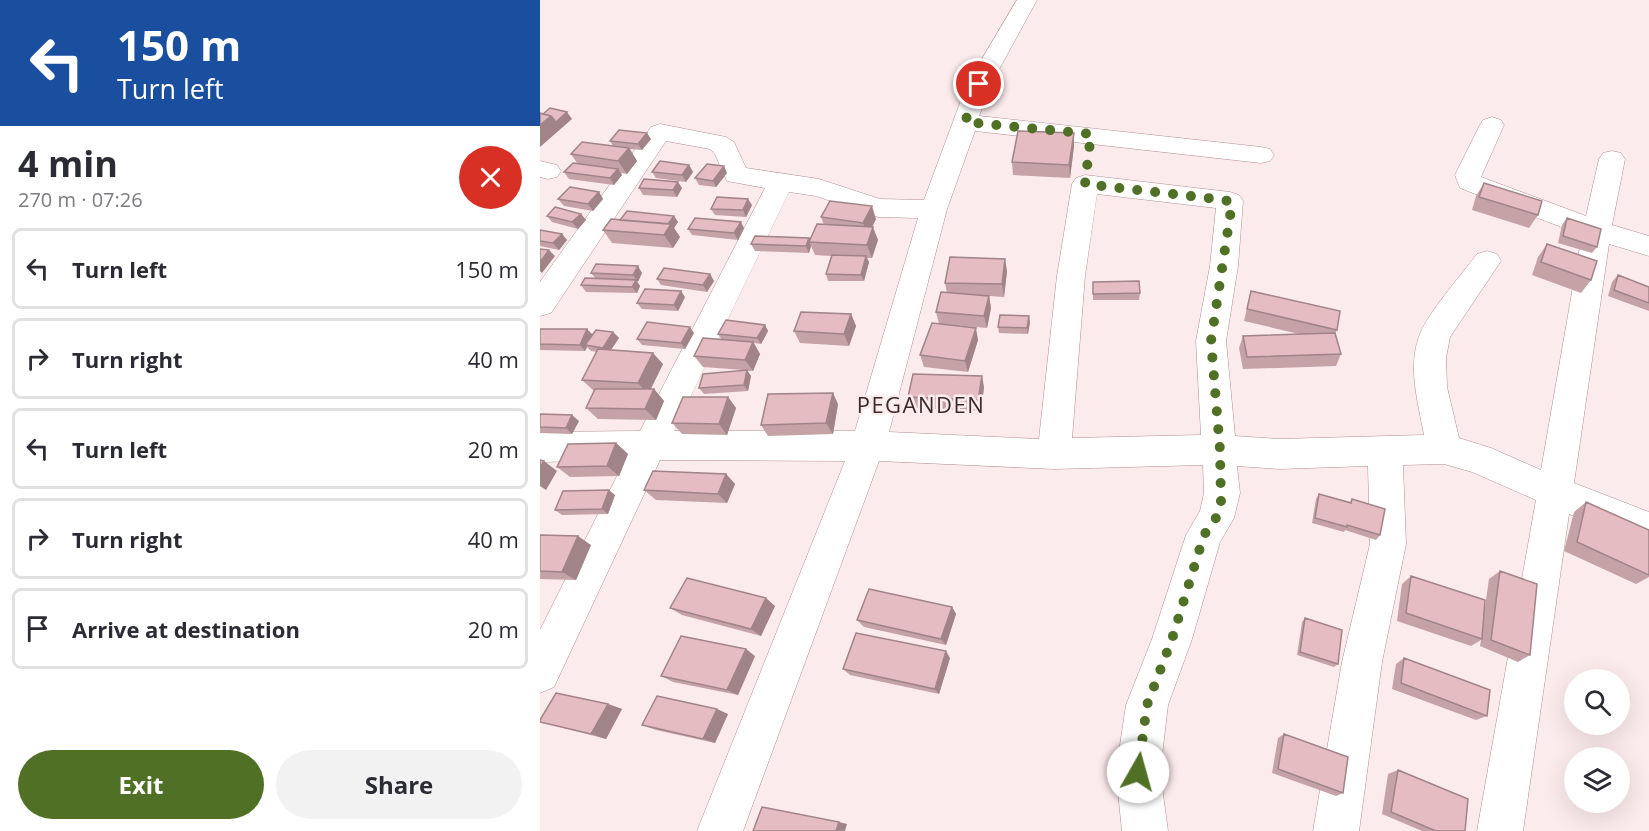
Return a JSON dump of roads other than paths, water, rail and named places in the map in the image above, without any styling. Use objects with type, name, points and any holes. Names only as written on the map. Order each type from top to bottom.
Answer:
[{"type":"street","points":[[720,831],[868,446],[934,209],[979,84],[1027,0]]},
{"type":"street","points":[[965,122],[1091,134],[1261,155]]},
{"type":"street","points":[[1492,125],[1468,175],[1469,182],[1597,230],[1649,246]]},
{"type":"street","points":[[540,305],[660,132],[717,143],[724,148],[736,175],[819,188],[878,208],[934,209]]},
{"type":"street","points":[[1054,454],[1071,276],[1091,134]]},
{"type":"street","points":[[1500,831],[1597,230],[1612,159]]},
{"type":"street","points":[[540,674],[650,445],[781,182]]},
{"type":"street","points":[[1085,184],[1225,200],[1232,203],[1211,341],[1220,450],[1221,501],[1216,518],[1204,535],[1172,639],[1147,705],[1138,772],[1145,831]]},
{"type":"street","points":[[1444,449],[1431,387],[1430,358],[1435,334],[1487,261]]},
{"type":"street","points":[[540,447],[868,446],[1054,454],[1220,450],[1279,454],[1385,452],[1411,448],[1444,449],[1479,459],[1649,529]]},
{"type":"street","points":[[1336,831],[1362,662],[1388,543],[1385,452]]},
{"type":"district","name":"PEGANDEN","points":[[921,405]]}]
